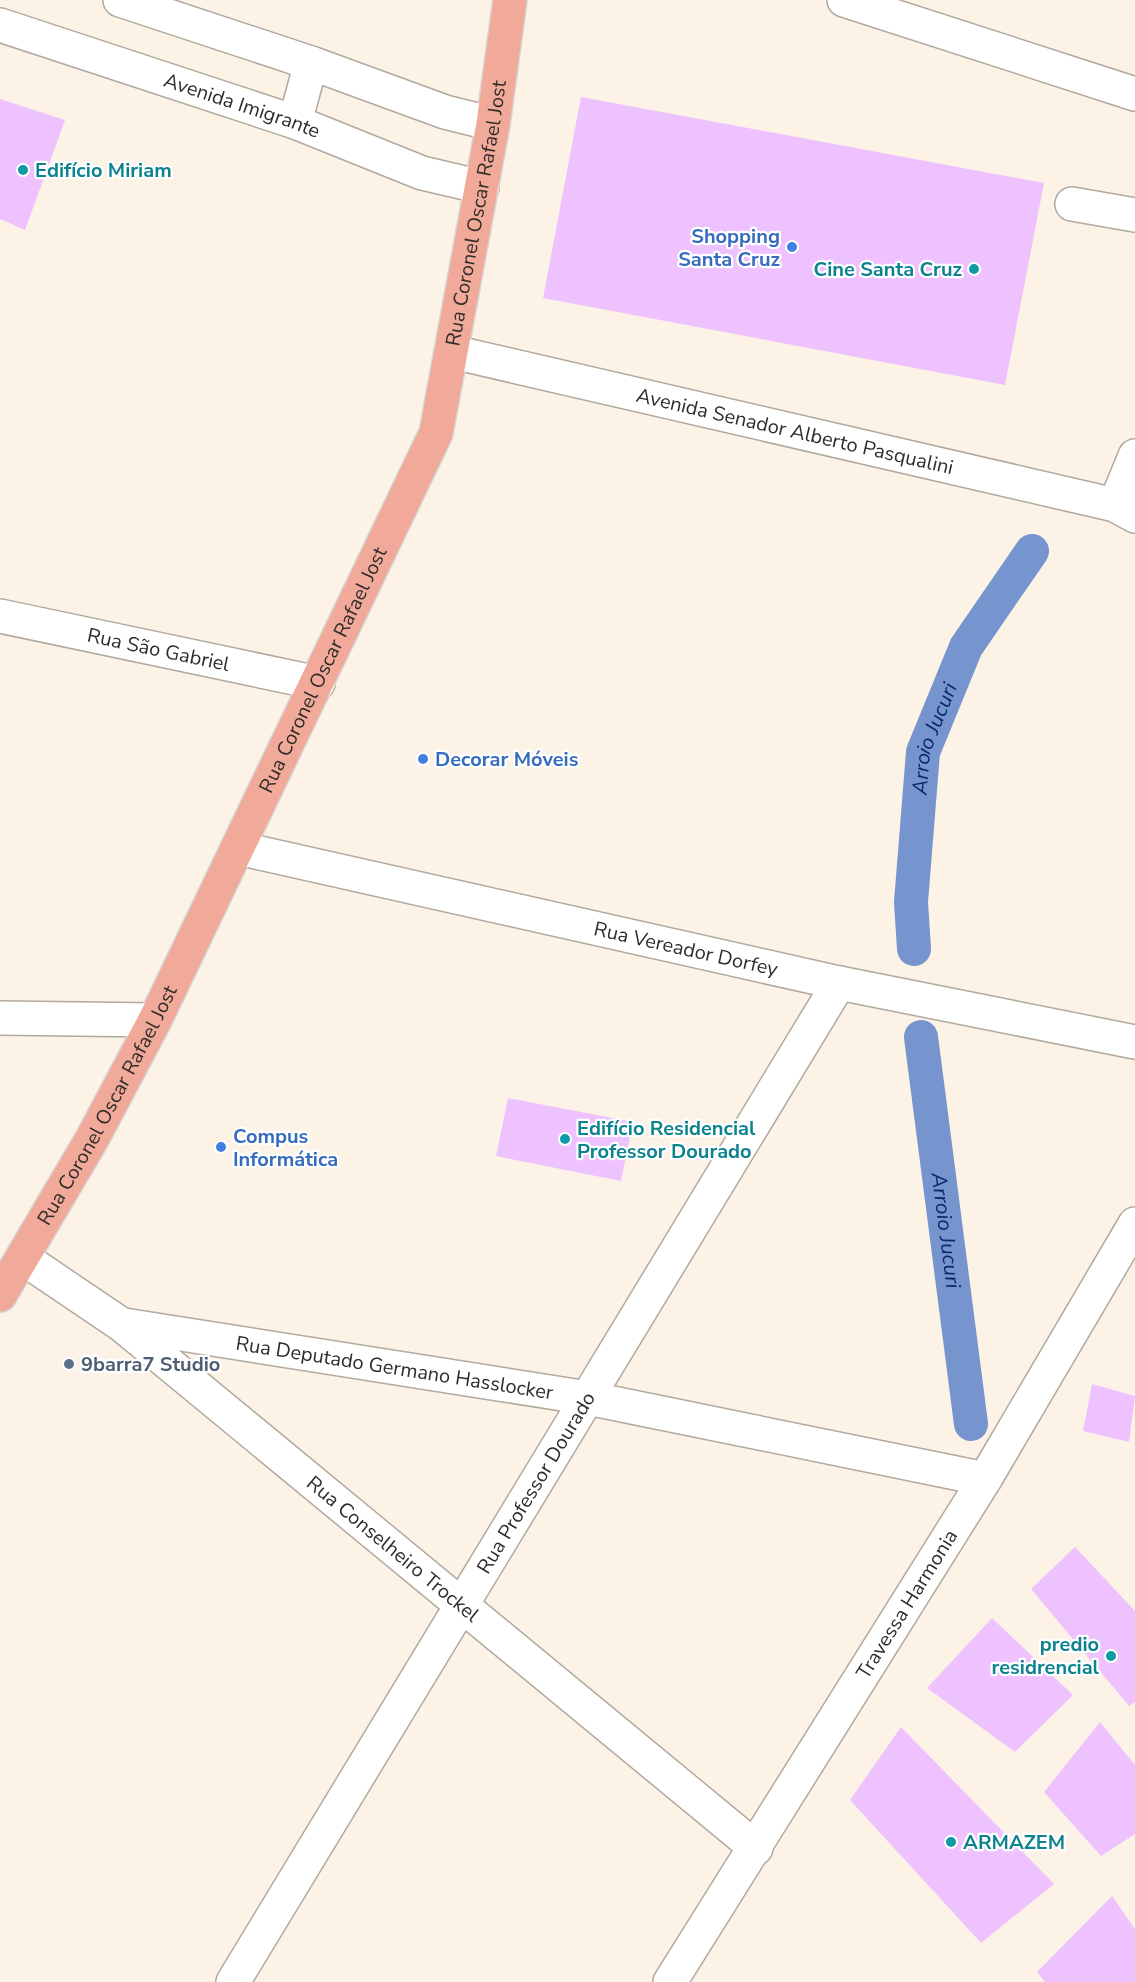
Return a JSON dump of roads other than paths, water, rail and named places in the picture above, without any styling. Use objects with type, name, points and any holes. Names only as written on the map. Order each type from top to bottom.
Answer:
[{"type":"main road","name":"Rua Coronel Oscar Rafael Jost","points":[[0,1295],[92,1139],[155,1020],[436,433],[453,352],[493,124],[510,0]]},
{"type":"street","points":[[120,0],[311,63],[445,112],[493,124]]},
{"type":"street","points":[[844,0],[1135,94]]},
{"type":"street","name":"Avenida Imigrante","points":[[0,25],[295,122],[422,172],[482,187]]},
{"type":"street","points":[[295,122],[311,63]]},
{"type":"street","points":[[1072,204],[1135,215]]},
{"type":"street","name":"Avenida Senador Alberto Pasqualini","points":[[453,352],[1125,511]]},
{"type":"street","points":[[1125,511],[1135,456]]},
{"type":"street","name":"Rua São Gabriel","points":[[0,616],[318,683]]},
{"type":"street","name":"Rua Vereador Dorfey","points":[[238,848],[839,983],[1135,1042]]},
{"type":"street","name":"Rua Professor Dourado","points":[[233,1982],[464,1605],[839,983]]},
{"type":"street","points":[[0,1018],[155,1020]]},
{"type":"street","name":"Travessa Harmonia","points":[[670,1982],[985,1479],[1135,1224]]},
{"type":"street","name":"Rua Conselheiro Trockel","points":[[23,1258],[122,1325],[756,1848]]},
{"type":"street","name":"Rua Deputado Germano Hasslocker","points":[[122,1325],[588,1398],[985,1479]]},
{"type":"waterway","name":"Arroio Jucuri","points":[[914,949],[911,902],[923,752],[966,647],[1032,551]]},
{"type":"waterway","name":"Arroio Jucuri","points":[[921,1037],[971,1424]]},
{"type":"place","name":"Edifício Miriam","points":[[23,170]]},
{"type":"place","name":"Shopping Santa Cruz","points":[[792,247]]},
{"type":"place","name":"Cine Santa Cruz","points":[[974,269]]},
{"type":"place","name":"Decorar Móveis","points":[[423,759]]},
{"type":"place","name":"Edifício Residencial Professor Dourado","points":[[565,1139]]},
{"type":"place","name":"Compus Informática","points":[[221,1147]]},
{"type":"place","name":"9barra7 Studio","points":[[69,1364]]},
{"type":"place","name":"predio residrencial","points":[[1111,1656]]},
{"type":"place","name":"ARMAZEM","points":[[951,1842]]}]
